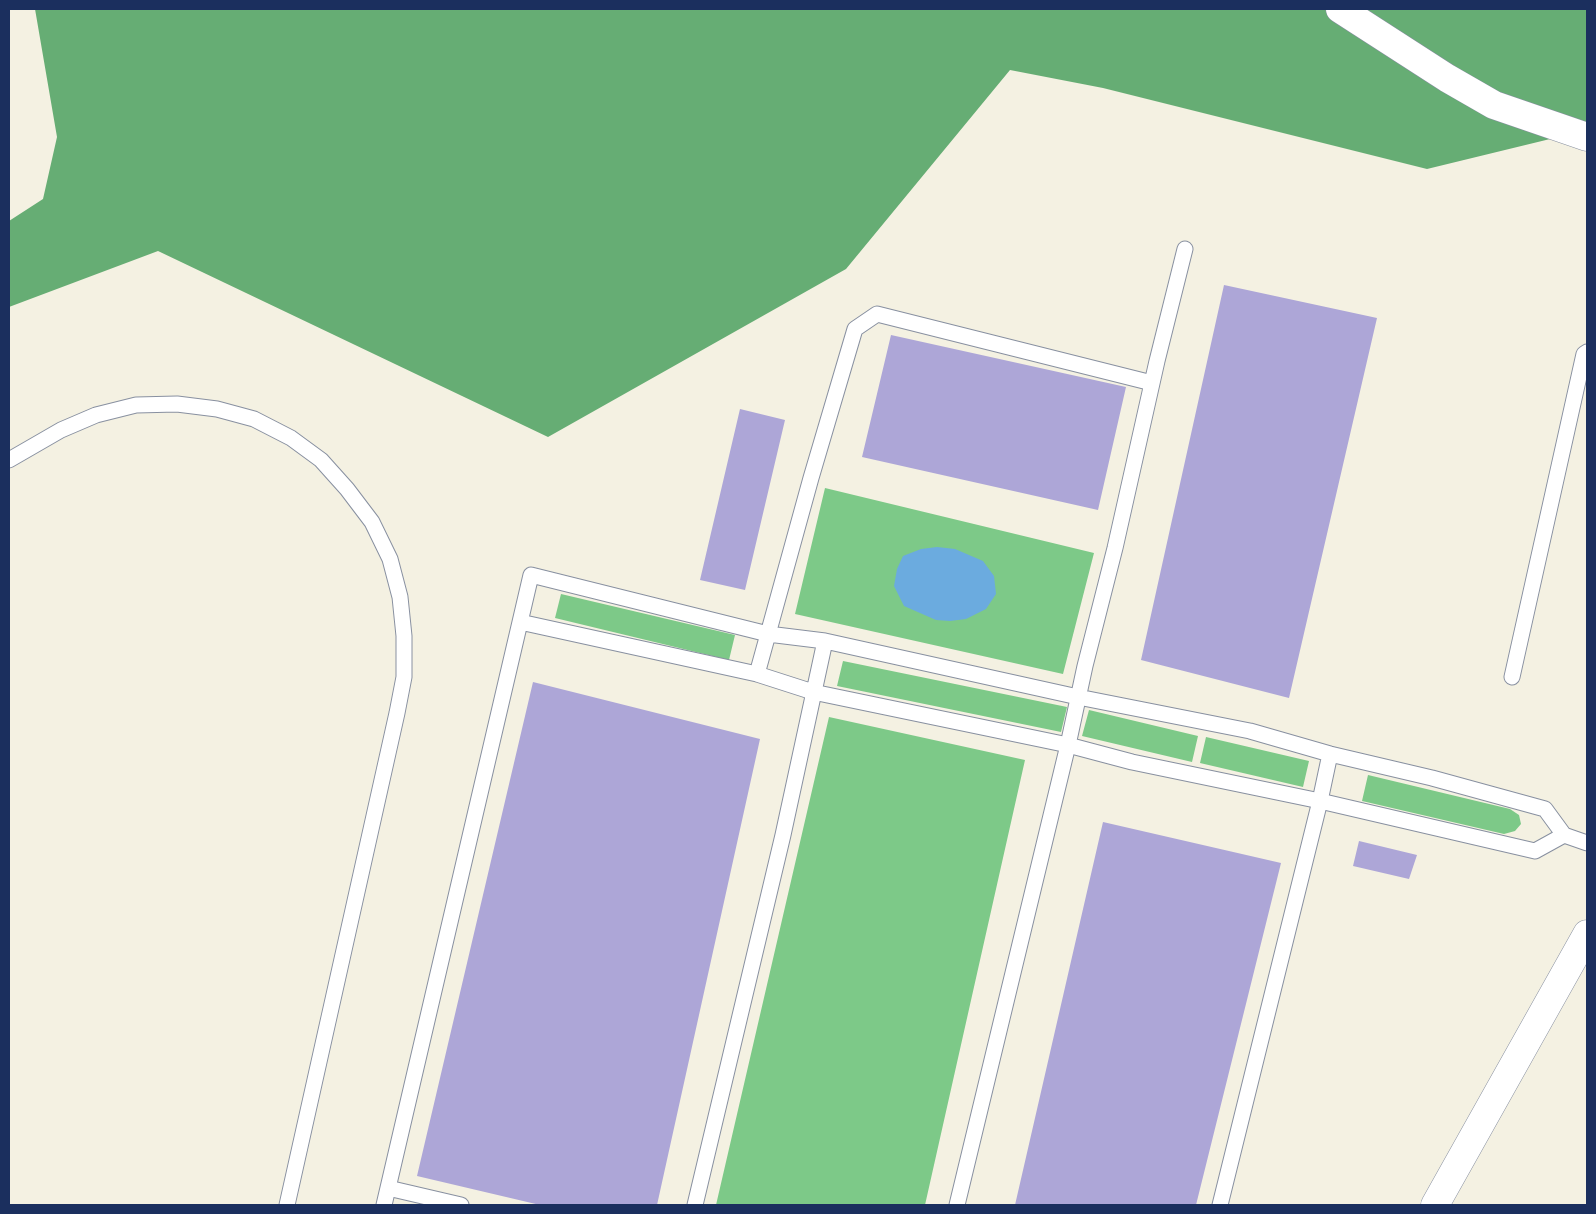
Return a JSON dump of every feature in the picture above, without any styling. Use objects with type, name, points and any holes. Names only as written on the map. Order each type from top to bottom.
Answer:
[{"type":"street","points":[[1340,9],[1431,68],[1494,105],[1587,137]]},
{"type":"street","points":[[1434,1205],[1587,934]]},
{"type":"lane","points":[[957,1205],[1185,249]]},
{"type":"lane","points":[[757,674],[811,478],[855,329],[878,314],[1152,383]]},
{"type":"lane","points":[[1512,677],[1584,354],[1587,352]]},
{"type":"lane","points":[[9,460],[60,430],[96,415],[136,405],[177,404],[217,409],[254,419],[291,438],[321,460],[348,489],[372,522],[390,559],[400,597],[404,636],[404,677],[398,713],[287,1205]]},
{"type":"lane","points":[[384,1205],[532,575],[768,634],[825,642],[1078,697],[1250,731],[1330,754],[1432,778],[1545,809],[1564,835],[1587,843]]},
{"type":"lane","points":[[520,622],[757,674],[813,692],[1068,745],[1132,762],[1320,801],[1535,851],[1564,835]]},
{"type":"lane","points":[[694,1205],[783,835],[825,642]]},
{"type":"lane","points":[[1220,1205],[1330,754]]},
{"type":"lane","points":[[388,1188],[461,1205]]},
{"type":"green space","points":[[35,9],[1587,9],[1587,130],[1427,169],[1103,88],[1010,70],[846,269],[548,437],[158,251],[9,307],[9,221],[43,199],[57,137]]},
{"type":"green space","points":[[825,488],[1094,553],[1063,674],[795,614]]},
{"type":"green space","points":[[561,594],[735,635],[729,660],[555,618]]},
{"type":"green space","points":[[843,661],[1067,707],[1061,732],[837,686]]},
{"type":"green space","points":[[1089,710],[1198,736],[1192,762],[1082,736]]},
{"type":"green space","points":[[829,717],[1025,760],[925,1205],[716,1205]]},
{"type":"green space","points":[[1206,737],[1309,761],[1303,787],[1200,763]]},
{"type":"green space","points":[[1368,775],[1510,809],[1519,815],[1521,824],[1515,831],[1504,834],[1362,801]]},
{"type":"water","points":[[937,547],[955,549],[983,561],[994,576],[996,594],[986,609],[966,619],[950,621],[936,620],[904,606],[894,586],[897,569],[903,556],[921,549]]},
{"type":"building","points":[[1224,285],[1377,318],[1289,698],[1141,660]]},
{"type":"building","points":[[891,335],[1126,387],[1098,510],[862,457]]},
{"type":"building","points":[[740,409],[785,420],[745,590],[700,580]]},
{"type":"building","points":[[533,682],[760,739],[657,1205],[540,1205],[417,1176]]},
{"type":"building","points":[[1103,822],[1281,863],[1196,1205],[1015,1205]]},
{"type":"building","points":[[1359,841],[1417,855],[1409,879],[1353,866]]}]
